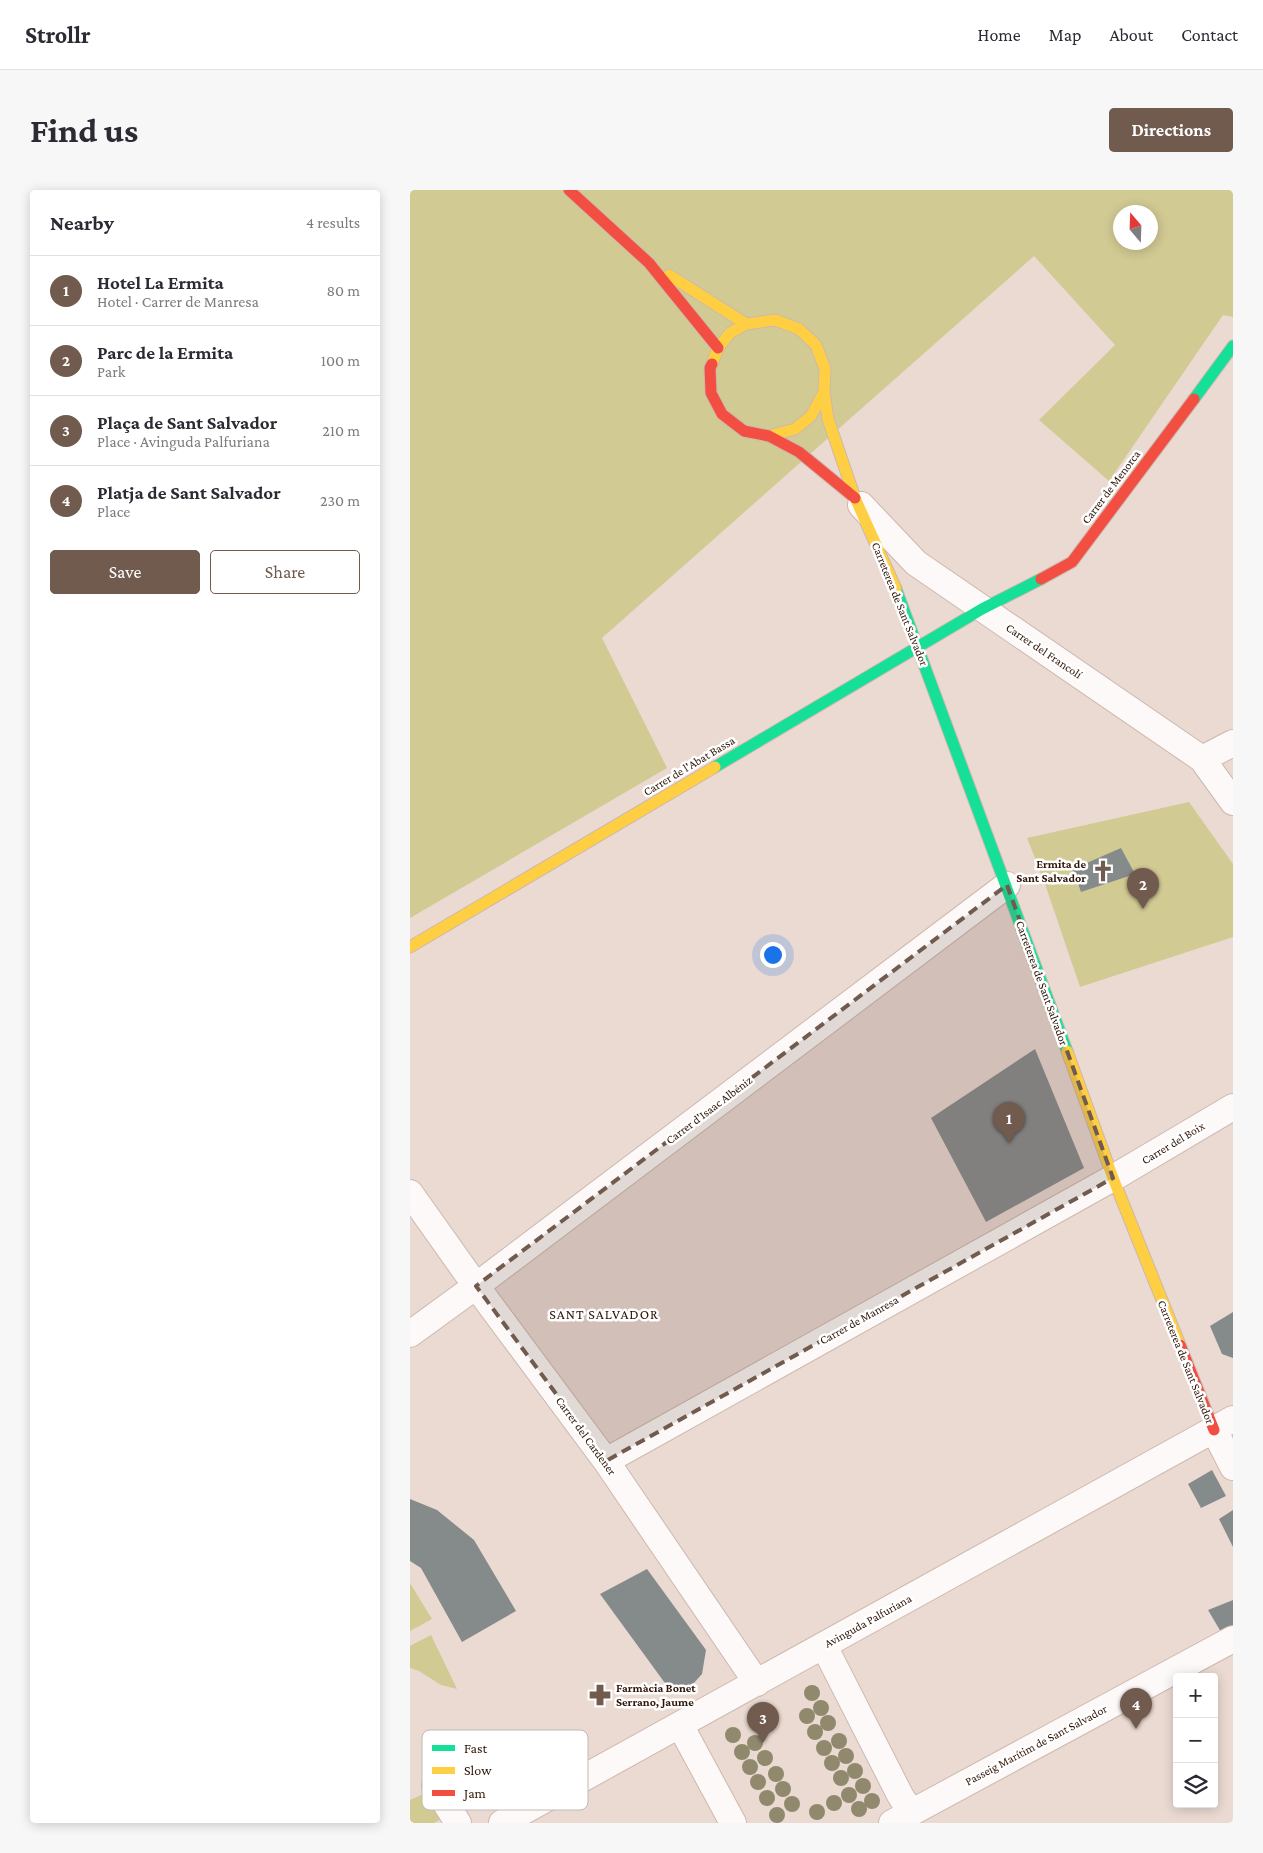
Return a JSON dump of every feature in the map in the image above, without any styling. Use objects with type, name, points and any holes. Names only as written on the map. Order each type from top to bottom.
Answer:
[{"type":"street","points":[[569,190],[649,263],[718,348]]},
{"type":"street","points":[[649,263],[746,324]]},
{"type":"street","points":[[769,436],[795,429],[811,416],[824,392],[825,369],[816,345],[799,329],[775,320],[746,324],[730,333],[718,348],[710,368],[711,393],[722,414],[744,432],[769,436],[799,452],[855,498]]},
{"type":"street","name":"Carrer de Menorca","points":[[982,609],[1023,590],[1072,562],[1233,346]]},
{"type":"street","name":"Carreterea de Sant Salvador","points":[[824,392],[828,419],[855,498],[892,577],[1007,885],[1113,1178],[1223,1424],[1233,1466]]},
{"type":"street","name":"Carrer del Francolí","points":[[855,498],[916,563],[1202,759],[1233,802]]},
{"type":"street","name":"Carrer de l'Abat Bassa","points":[[410,947],[982,609]]},
{"type":"street","points":[[1202,759],[1233,743]]},
{"type":"street","name":"Carrer d'Isaac Albéniz","points":[[410,1334],[1007,885]]},
{"type":"street","name":"Carrer del Boix","points":[[1113,1178],[1233,1107]]},
{"type":"street","name":"Carrer de Manresa","points":[[606,1461],[1113,1178]]},
{"type":"street","name":"Carrer del Cardener","points":[[410,1194],[606,1461],[757,1683]]},
{"type":"street","name":"Avinguda Palfuriana","points":[[588,1776],[1223,1424]]},
{"type":"street","name":"Passeig Marítim de Sant Salvador","points":[[902,1818],[1233,1638]]},
{"type":"street","points":[[824,1646],[900,1796],[902,1818]]},
{"type":"street","points":[[680,1725],[733,1823]]},
{"type":"street","points":[[450,1810],[458,1823]]},
{"type":"street","name":"Avinguda Palfuriana","points":[[502,1823],[526,1810]]},
{"type":"highlighted area","points":[[1007,885],[1113,1178],[606,1461],[476,1286]]},
{"type":"shaded area","points":[[410,190],[1233,190],[1233,317],[1223,315],[1109,481],[1039,420],[1115,345],[1034,256],[602,638],[667,768],[410,918]]},
{"type":"shaded area","points":[[1189,802],[1233,864],[1233,937],[1080,987],[1044,881],[1027,838]]},
{"type":"shaded area","points":[[410,1583],[432,1619],[410,1631]]},
{"type":"shaded area","points":[[431,1635],[457,1689],[441,1685],[419,1671],[410,1668],[410,1646]]},
{"type":"shaded area","points":[[422,1795],[422,1810],[457,1810],[434,1823],[410,1823],[410,1800]]},
{"type":"building","name":"Ermita de Sant Salvador","points":[[1121,848],[1135,874],[1081,892],[1073,869]]},
{"type":"building","points":[[1035,1049],[1084,1168],[986,1222],[931,1118]]},
{"type":"building","points":[[1233,1312],[1233,1358],[1222,1354],[1210,1326]]},
{"type":"building","points":[[1212,1470],[1226,1496],[1201,1508],[1188,1484]]},
{"type":"building","points":[[410,1499],[437,1510],[474,1540],[516,1611],[462,1642],[421,1568],[410,1561]]},
{"type":"building","points":[[1233,1510],[1233,1547],[1219,1519]]},
{"type":"building","points":[[647,1569],[706,1650],[702,1674],[693,1684],[670,1690],[600,1594]]},
{"type":"building","points":[[1233,1600],[1233,1627],[1221,1632],[1208,1610]]},
{"type":"traffic: fast","points":[[1194,399],[1233,346]]},
{"type":"traffic: fast","points":[[715,767],[982,609],[1041,579]]},
{"type":"traffic: fast","points":[[896,589],[1067,1051]]},
{"type":"traffic: slow","points":[[669,275],[746,324]]},
{"type":"traffic: slow","points":[[712,364],[718,348],[730,333],[746,324],[775,320],[799,329],[816,345],[825,369],[824,392],[811,416],[795,429],[769,436]]},
{"type":"traffic: slow","points":[[824,392],[828,419],[855,498],[896,589]]},
{"type":"traffic: slow","points":[[410,947],[715,767]]},
{"type":"traffic: slow","points":[[1067,1051],[1113,1178],[1180,1345]]},
{"type":"traffic: jam","points":[[569,190],[649,263],[718,348]]},
{"type":"traffic: jam","points":[[712,364],[710,368],[711,393],[722,414],[744,431],[769,436],[799,452],[855,498]]},
{"type":"traffic: jam","points":[[1041,579],[1072,562],[1194,399]]},
{"type":"traffic: jam","points":[[1180,1345],[1214,1430]]},
{"type":"place","name":"Ermita de Sant Salvador","points":[[1103,871]]},
{"type":"place","name":"Parc de la Ermita","points":[[1143,909]]},
{"type":"place","name":"Hotel La Ermita","points":[[1009,1143]]},
{"type":"place","name":"Farmàcia Bonet Serrano, Jaume","points":[[600,1695]]},
{"type":"place","name":"Platja de Sant Salvador","points":[[1136,1729]]},
{"type":"place","name":"Plaça de Sant Salvador","points":[[763,1743]]},
{"type":"district","name":"SANT SALVADOR","points":[[604,1314]]}]
